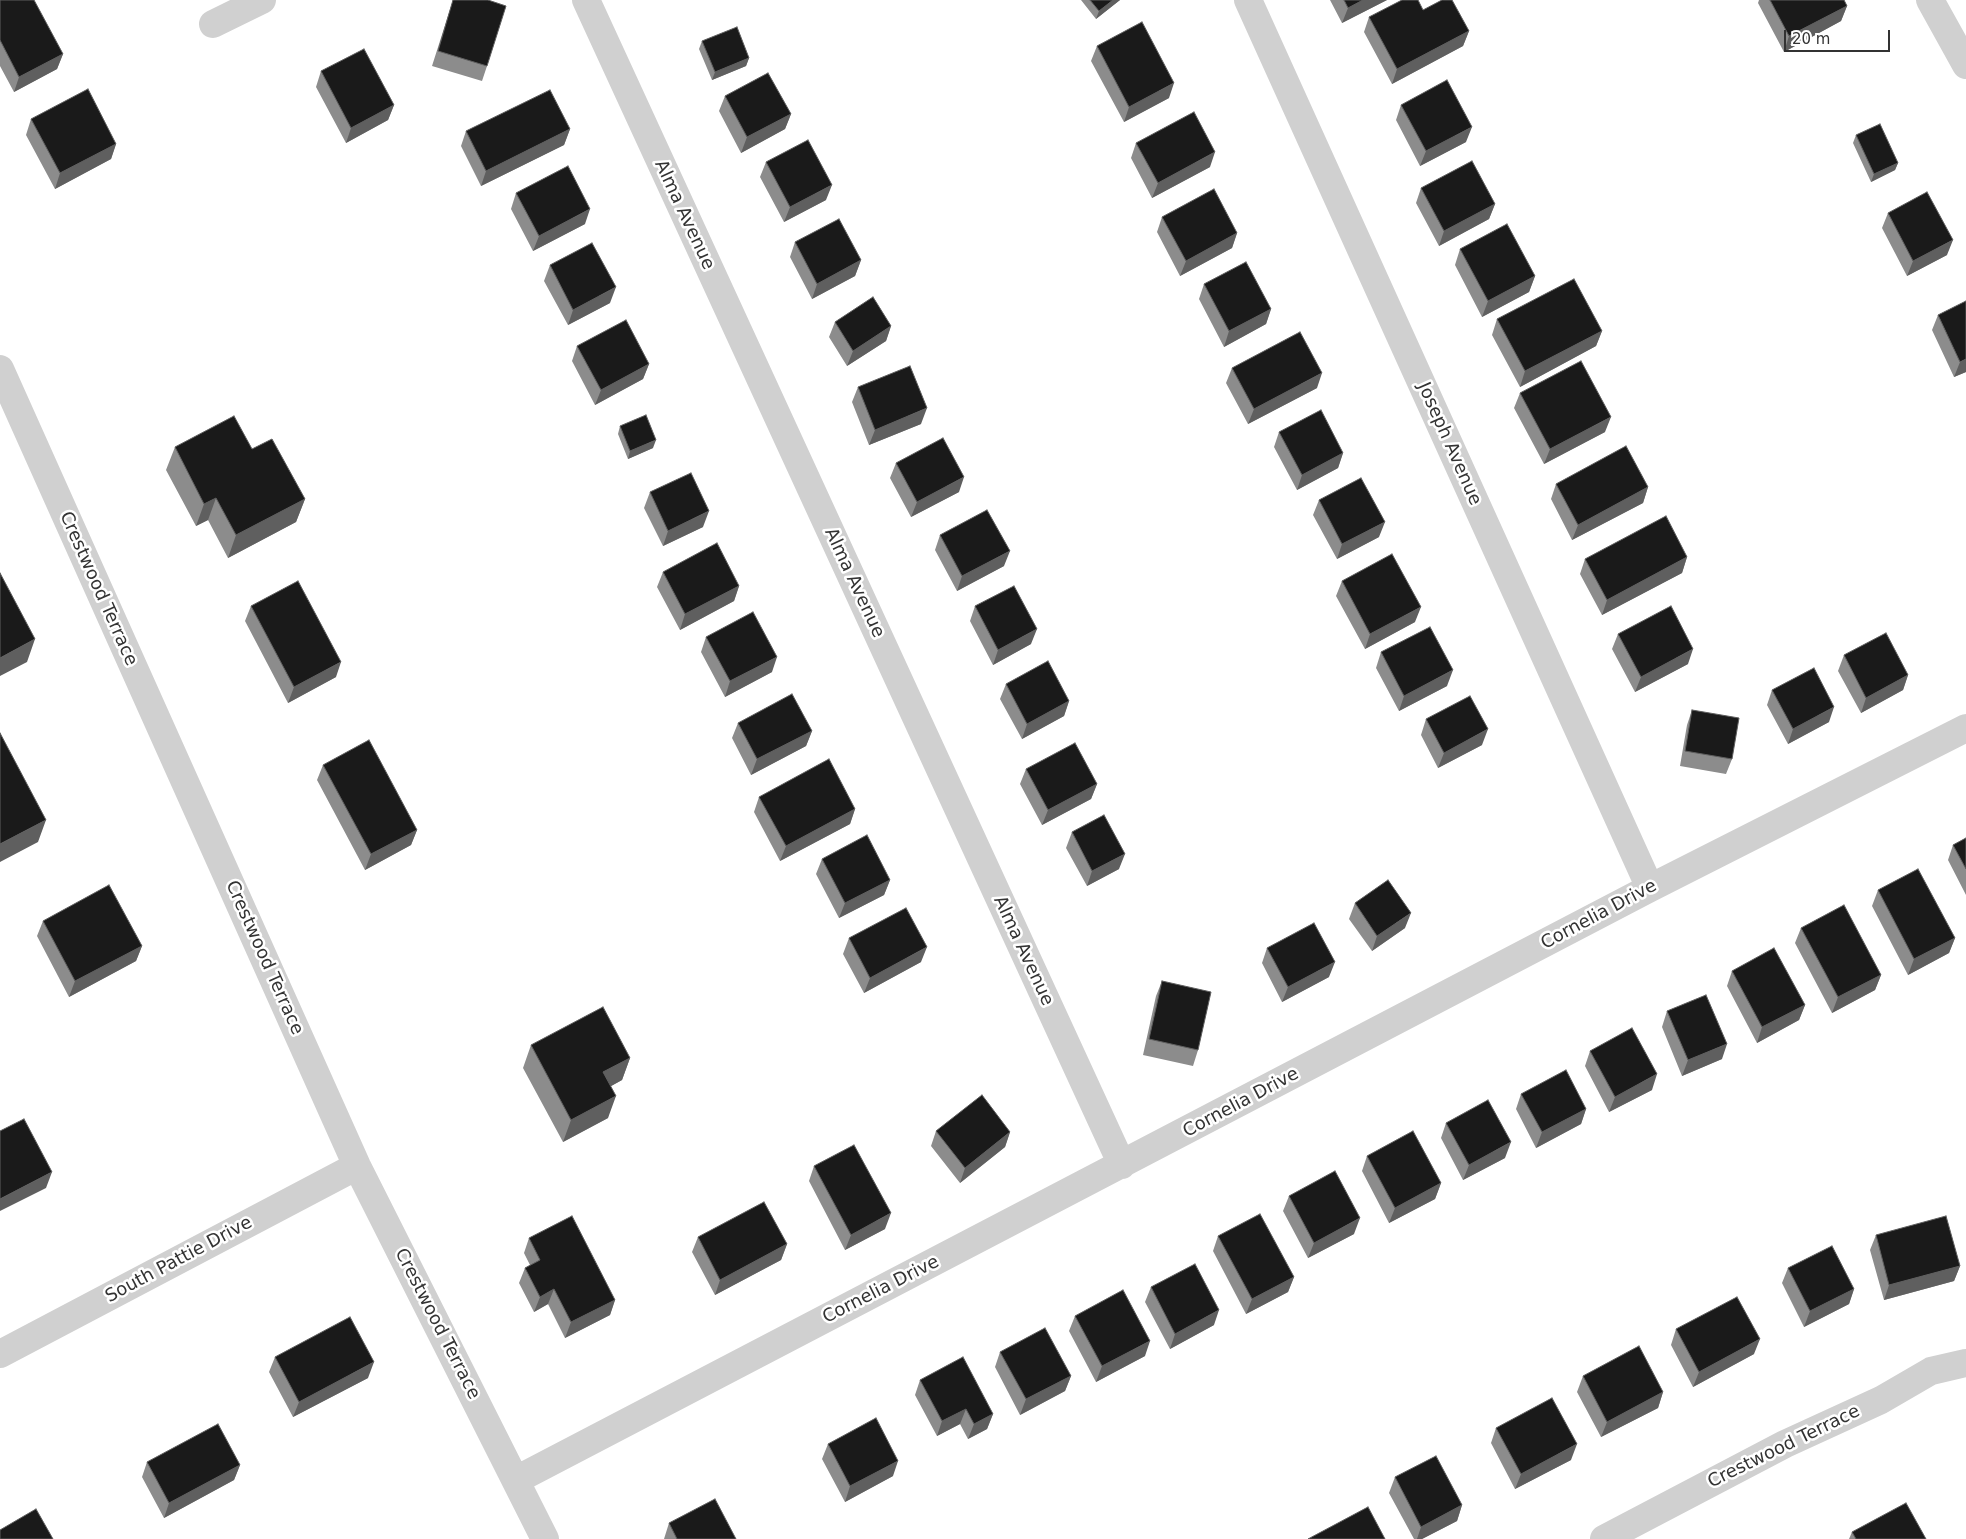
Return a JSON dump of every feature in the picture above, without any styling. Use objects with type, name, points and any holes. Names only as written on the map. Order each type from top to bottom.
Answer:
[{"type":"street","points":[[213,24],[262,0]]},
{"type":"street","name":"Alma Avenue","points":[[586,0],[1122,1165]]},
{"type":"street","name":"Joseph Avenue","points":[[1248,0],[1650,888]]},
{"type":"street","points":[[1930,0],[1966,65]]},
{"type":"street","name":"Crestwood Terrace","points":[[0,369],[357,1166],[545,1539]]},
{"type":"street","name":"Cornelia Drive","points":[[516,1480],[1650,888],[1966,728]]},
{"type":"street","name":"South Pattie Drive","points":[[0,1354],[357,1166]]},
{"type":"street","name":"Crestwood Terrace","points":[[1604,1539],[1785,1444],[1880,1400],[1931,1371],[1966,1363]]},
{"type":"building","points":[[0,0],[34,0],[63,54],[19,77],[0,40]]},
{"type":"building","points":[[453,0],[488,0],[506,6],[487,66],[438,51]]},
{"type":"building","points":[[1090,0],[1113,0],[1099,11]]},
{"type":"building","points":[[1344,0],[1363,0],[1348,8]]},
{"type":"building","points":[[1402,0],[1418,0],[1423,10],[1442,0],[1452,0],[1469,31],[1397,69],[1369,17]]},
{"type":"building","points":[[1770,0],[1844,0],[1847,6],[1789,36]]},
{"type":"building","points":[[1142,22],[1174,83],[1129,107],[1097,46]]},
{"type":"building","points":[[737,27],[749,58],[715,72],[702,41]]},
{"type":"building","points":[[364,49],[394,105],[351,128],[321,71]]},
{"type":"building","points":[[768,73],[791,114],[747,137],[725,96]]},
{"type":"building","points":[[1447,80],[1472,127],[1426,151],[1401,105]]},
{"type":"building","points":[[88,89],[116,144],[60,173],[31,119]]},
{"type":"building","points":[[550,90],[570,129],[486,171],[466,131]]},
{"type":"building","points":[[1194,112],[1215,152],[1158,183],[1136,143]]},
{"type":"building","points":[[1880,124],[1898,163],[1874,174],[1856,135]]},
{"type":"building","points":[[808,140],[832,185],[790,207],[766,162]]},
{"type":"building","points":[[1472,161],[1495,204],[1444,231],[1421,188]]},
{"type":"building","points":[[568,166],[590,209],[539,236],[516,193]]},
{"type":"building","points":[[1214,189],[1237,233],[1186,261],[1162,217]]},
{"type":"building","points":[[1927,192],[1953,240],[1913,261],[1888,213]]},
{"type":"building","points":[[839,219],[861,260],[817,284],[795,242]]},
{"type":"building","points":[[1507,224],[1535,276],[1488,301],[1460,249]]},
{"type":"building","points":[[592,243],[616,287],[573,310],[550,265]]},
{"type":"building","points":[[1246,262],[1271,309],[1229,331],[1204,284]]},
{"type":"building","points":[[1574,279],[1602,331],[1525,371],[1497,319]]},
{"type":"building","points":[[873,297],[891,326],[853,351],[835,322]]},
{"type":"building","points":[[1966,301],[1966,359],[1960,362],[1938,315]]},
{"type":"building","points":[[626,320],[649,364],[601,390],[577,346]]},
{"type":"building","points":[[1300,332],[1322,373],[1254,409],[1232,368]]},
{"type":"building","points":[[1581,361],[1611,417],[1550,449],[1520,393]]},
{"type":"building","points":[[910,366],[927,408],[875,430],[858,387]]},
{"type":"building","points":[[1321,410],[1343,453],[1302,475],[1279,432]]},
{"type":"building","points":[[646,415],[656,440],[630,451],[620,426]]},
{"type":"building","points":[[234,416],[252,449],[272,439],[305,499],[236,535],[216,498],[204,504],[175,447]]},
{"type":"building","points":[[943,438],[964,477],[917,502],[896,463]]},
{"type":"building","points":[[1626,446],[1648,487],[1578,525],[1556,484]]},
{"type":"building","points":[[691,473],[709,511],[668,531],[650,492]]},
{"type":"building","points":[[1361,478],[1385,522],[1342,544],[1319,500]]},
{"type":"building","points":[[987,510],[1010,551],[962,576],[940,535]]},
{"type":"building","points":[[1666,516],[1687,557],[1607,600],[1585,559]]},
{"type":"building","points":[[717,543],[739,586],[685,614],[663,572]]},
{"type":"building","points":[[1392,554],[1421,607],[1370,634],[1342,581]]},
{"type":"building","points":[[0,573],[35,639],[0,658]]},
{"type":"building","points":[[298,581],[341,662],[294,687],[251,606]]},
{"type":"building","points":[[1014,586],[1037,629],[998,650],[975,606]]},
{"type":"building","points":[[1671,606],[1693,649],[1641,677],[1618,634]]},
{"type":"building","points":[[753,612],[777,657],[730,681],[706,637]]},
{"type":"building","points":[[1430,627],[1453,670],[1404,696],[1381,652]]},
{"type":"building","points":[[1886,633],[1908,675],[1866,698],[1844,655]]},
{"type":"building","points":[[1048,661],[1069,701],[1027,724],[1006,684]]},
{"type":"building","points":[[1814,668],[1834,707],[1793,729],[1772,690]]},
{"type":"building","points":[[792,694],[812,731],[757,759],[738,723]]},
{"type":"building","points":[[1470,696],[1488,729],[1444,753],[1426,719]]},
{"type":"building","points":[[1692,710],[1739,718],[1732,759],[1685,751]]},
{"type":"building","points":[[0,733],[46,820],[0,844]]},
{"type":"building","points":[[369,740],[417,830],[371,854],[323,765]]},
{"type":"building","points":[[1075,743],[1097,784],[1048,810],[1026,769]]},
{"type":"building","points":[[829,759],[855,809],[786,846],[759,797]]},
{"type":"building","points":[[1104,815],[1125,854],[1092,871],[1072,832]]},
{"type":"building","points":[[867,835],[890,880],[845,903],[822,859]]},
{"type":"building","points":[[1966,838],[1966,869],[1953,845]]},
{"type":"building","points":[[1918,869],[1955,938],[1914,959],[1878,890]]},
{"type":"building","points":[[1388,880],[1411,913],[1377,936],[1355,903]]},
{"type":"building","points":[[109,885],[142,946],[75,981],[43,921]]},
{"type":"building","points":[[1844,905],[1881,975],[1838,997],[1801,928]]},
{"type":"building","points":[[906,908],[927,947],[870,978],[849,938]]},
{"type":"building","points":[[1314,923],[1335,962],[1288,987],[1267,948]]},
{"type":"building","points":[[1774,948],[1805,1005],[1762,1027],[1732,971]]},
{"type":"building","points":[[1162,981],[1211,992],[1198,1050],[1149,1039]]},
{"type":"building","points":[[1706,995],[1727,1044],[1688,1060],[1667,1011]]},
{"type":"building","points":[[603,1007],[630,1058],[603,1072],[616,1096],[571,1120],[531,1045]]},
{"type":"building","points":[[1632,1028],[1657,1074],[1615,1097],[1590,1051]]},
{"type":"building","points":[[1566,1070],[1586,1109],[1542,1132],[1521,1094]]},
{"type":"building","points":[[982,1095],[1010,1132],[965,1168],[936,1131]]},
{"type":"building","points":[[1488,1100],[1511,1142],[1469,1165],[1446,1123]]},
{"type":"building","points":[[24,1119],[52,1172],[0,1199],[0,1131]]},
{"type":"building","points":[[1413,1131],[1441,1183],[1395,1208],[1367,1156]]},
{"type":"building","points":[[854,1145],[891,1213],[851,1235],[814,1166]]},
{"type":"building","points":[[1335,1171],[1360,1218],[1314,1243],[1289,1196]]},
{"type":"building","points":[[764,1202],[787,1244],[720,1280],[698,1237]]},
{"type":"building","points":[[1260,1214],[1294,1277],[1252,1299],[1218,1236]]},
{"type":"building","points":[[572,1216],[615,1300],[571,1322],[554,1289],[540,1297],[525,1268],[540,1260],[529,1238]]},
{"type":"building","points":[[1946,1216],[1960,1266],[1889,1285],[1876,1235]]},
{"type":"building","points":[[1832,1246],[1854,1289],[1810,1311],[1788,1268]]},
{"type":"building","points":[[1195,1264],[1219,1310],[1175,1334],[1151,1287]]},
{"type":"building","points":[[1123,1290],[1150,1341],[1102,1366],[1075,1316]]},
{"type":"building","points":[[1737,1297],[1760,1339],[1699,1372],[1676,1329]]},
{"type":"building","points":[[350,1317],[374,1362],[299,1402],[275,1357]]},
{"type":"building","points":[[1045,1328],[1071,1376],[1026,1399],[1000,1352]]},
{"type":"building","points":[[1639,1346],[1663,1392],[1607,1422],[1583,1376]]},
{"type":"building","points":[[963,1357],[993,1414],[974,1424],[966,1409],[942,1421],[920,1380]]},
{"type":"building","points":[[1552,1398],[1577,1444],[1521,1474],[1496,1428]]},
{"type":"building","points":[[876,1418],[898,1461],[850,1486],[828,1444]]},
{"type":"building","points":[[218,1424],[240,1465],[169,1503],[147,1462]]},
{"type":"building","points":[[1436,1456],[1462,1505],[1421,1527],[1395,1477]]},
{"type":"building","points":[[715,1499],[736,1539],[677,1539],[669,1523]]},
{"type":"building","points":[[1906,1503],[1926,1539],[1856,1539],[1852,1532]]},
{"type":"building","points":[[1368,1507],[1385,1539],[1308,1539]]},
{"type":"building","points":[[36,1509],[53,1539],[0,1539],[0,1530]]}]
